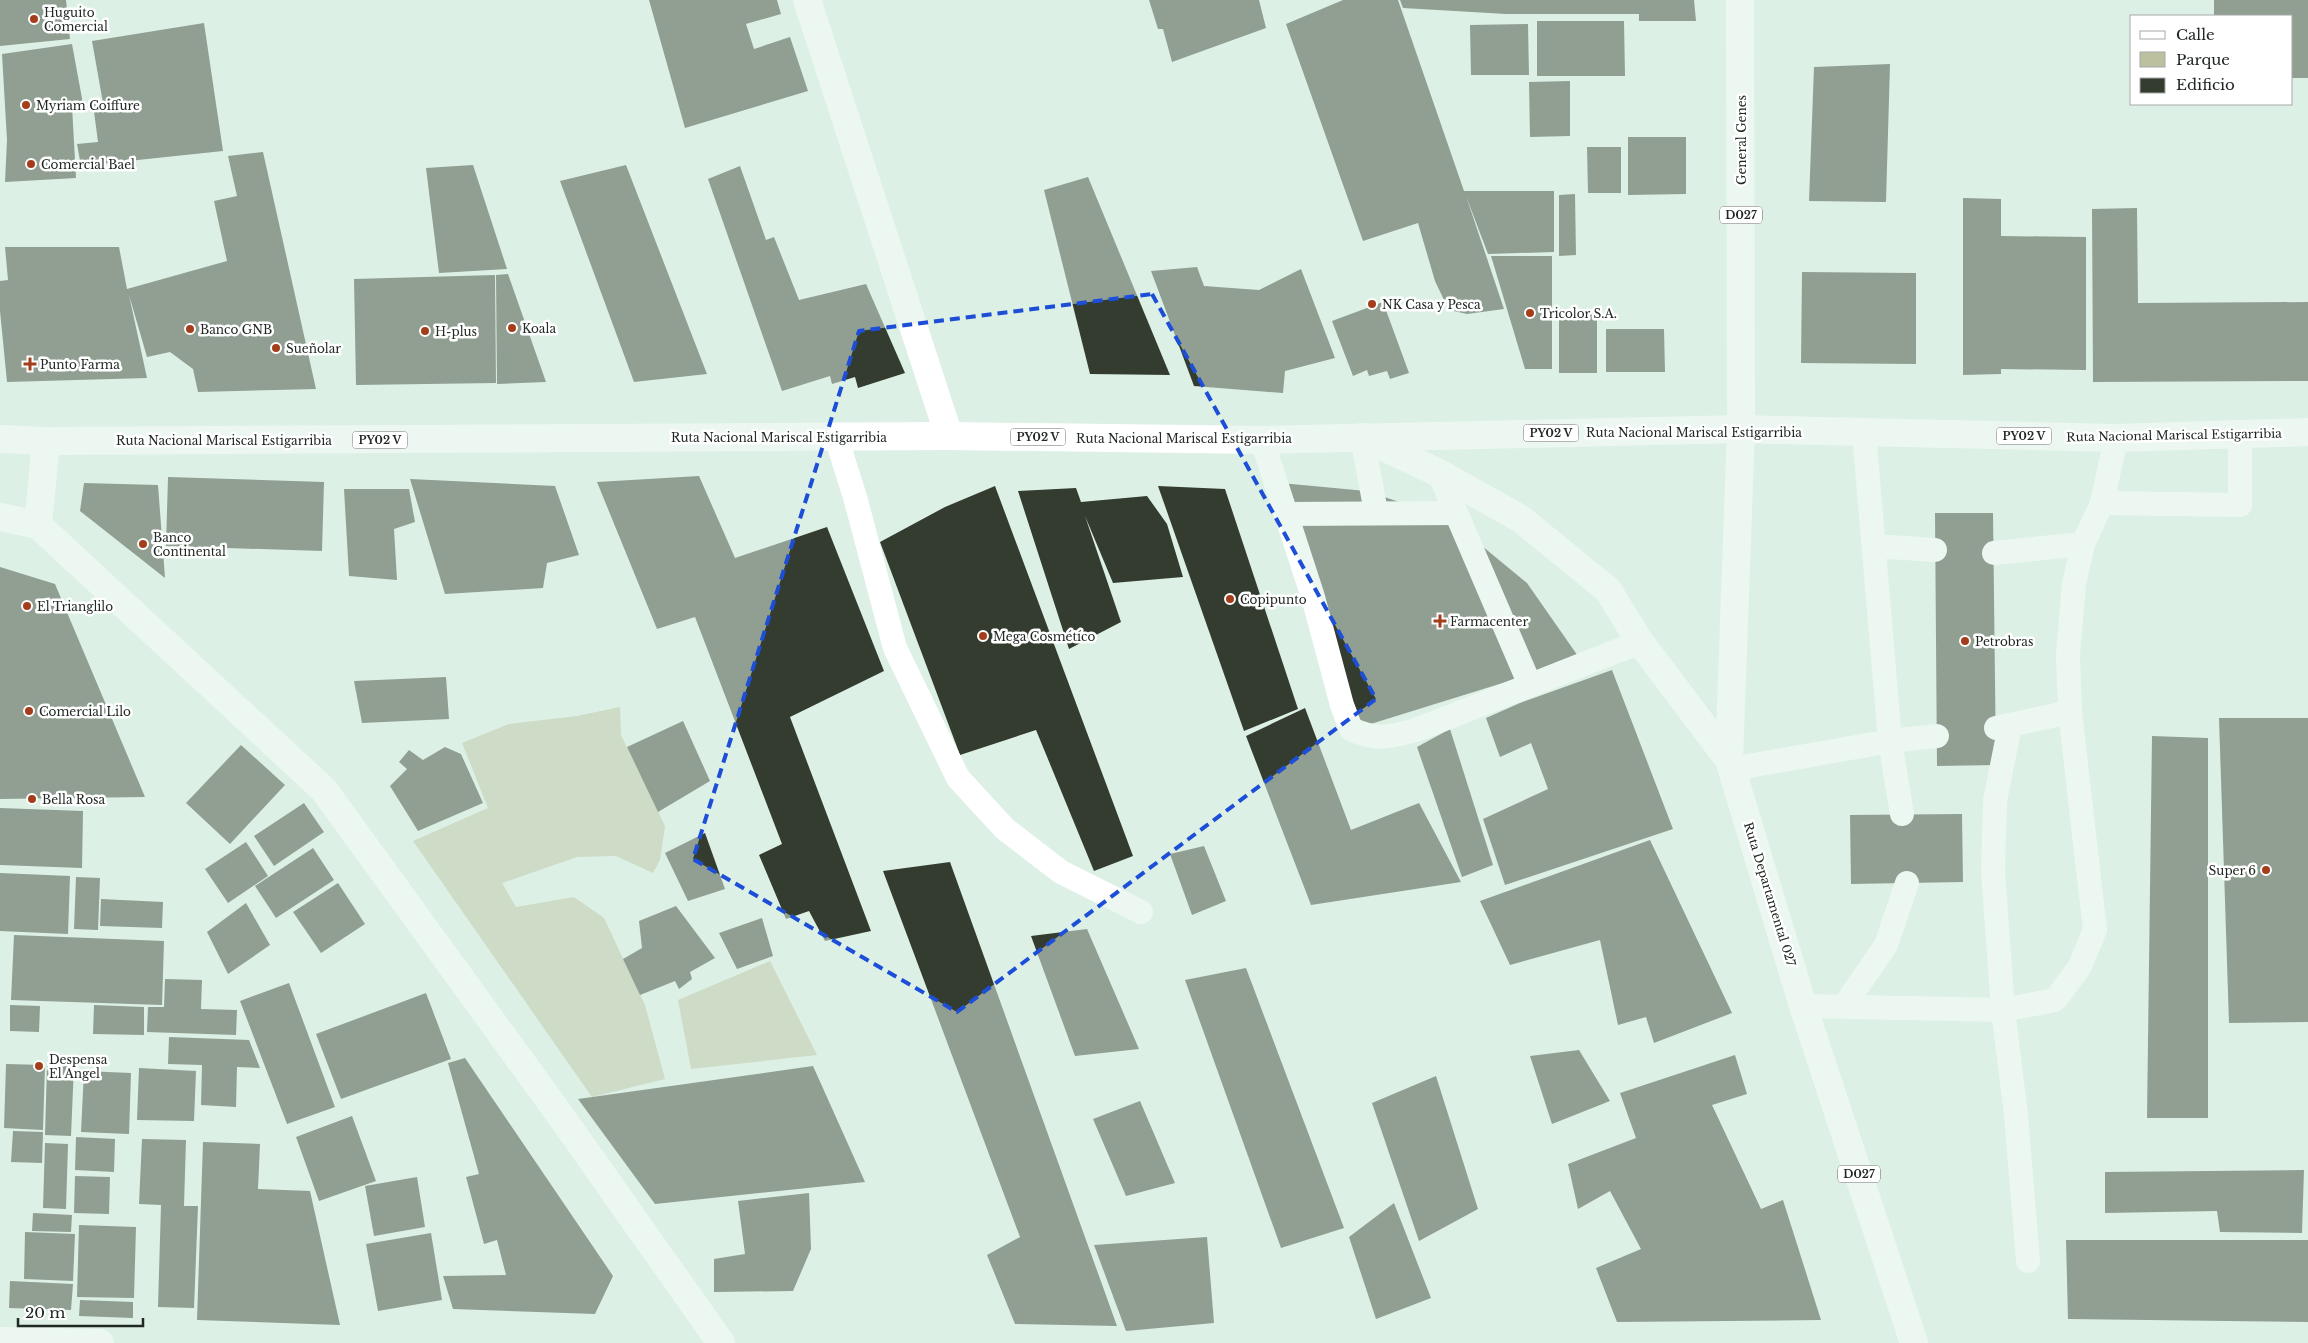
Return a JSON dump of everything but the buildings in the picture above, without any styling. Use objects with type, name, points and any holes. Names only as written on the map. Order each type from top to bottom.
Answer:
[{"type":"main road","points":[[807,0],[949,436]]},
{"type":"main road","name":"General Genes","points":[[1740,0],[1741,429]]},
{"type":"main road","name":"Ruta Nacional Mariscal Estigarribia","points":[[0,439],[46,441],[949,436],[1262,440],[1741,429],[2116,438],[2308,432]]},
{"type":"main road","name":"Ruta Departamental 027","points":[[1741,429],[1731,764],[1803,1006],[1914,1343]]},
{"type":"main road","points":[[1362,437],[1439,473],[1521,519],[1608,590],[1640,642],[1731,764]]},
{"type":"main road","points":[[38,525],[46,441]]},
{"type":"main road","points":[[0,517],[38,525],[324,790],[560,1115],[721,1343]]},
{"type":"main road","points":[[0,1341],[100,1343]]},
{"type":"lane","points":[[1864,433],[1890,741],[1902,814]]},
{"type":"lane","points":[[2102,503],[2240,505],[2240,434]]},
{"type":"lane","points":[[836,437],[855,497],[895,648],[958,778],[1004,829],[1061,872],[1141,912]]},
{"type":"lane","points":[[1362,437],[1376,512]]},
{"type":"lane","points":[[1803,1006],[2002,1010],[2054,1000],[2079,968],[2095,930],[2070,712],[2068,655],[2074,584],[2083,544],[2102,503],[2116,438]]},
{"type":"lane","points":[[1262,440],[1313,597],[1342,705],[1351,729],[1367,737],[1384,738],[1416,730],[1640,642]]},
{"type":"lane","points":[[1439,473],[1530,685]]},
{"type":"lane","points":[[1286,514],[1456,513]]},
{"type":"lane","points":[[1994,554],[2083,544]]},
{"type":"lane","points":[[1874,546],[1935,550]]},
{"type":"lane","points":[[2028,1261],[2016,1115],[2002,1010],[1993,872],[1996,801],[2003,726],[2070,712]]},
{"type":"lane","points":[[1731,764],[1937,736]]},
{"type":"lane","points":[[1844,1006],[1886,945],[1907,883]]},
{"type":"highlighted area","points":[[1152,294],[1376,699],[957,1012],[693,859],[859,331]]},
{"type":"green space","points":[[620,707],[621,735],[665,826],[660,860],[653,873],[616,856],[577,857],[502,883],[516,907],[574,897],[604,918],[645,1005],[665,1079],[592,1097],[413,841],[488,808],[462,743],[509,724],[577,716]]},
{"type":"green space","points":[[770,961],[817,1055],[691,1069],[678,1000]]},
{"type":"place","name":"Huguito Comercial","points":[[34,19]]},
{"type":"place","name":"Myriam Coiffure","points":[[26,105]]},
{"type":"place","name":"Comercial Bael","points":[[31,164]]},
{"type":"place","name":"NK Casa y Pesca","points":[[1372,304]]},
{"type":"place","name":"Tricolor S.A.","points":[[1530,313]]},
{"type":"place","name":"Koala","points":[[512,328]]},
{"type":"place","name":"Banco GNB","points":[[190,329]]},
{"type":"place","name":"H-plus","points":[[425,331]]},
{"type":"place","name":"Sueñolar","points":[[276,348]]},
{"type":"place","name":"Punto Farma","points":[[30,364]]},
{"type":"place","name":"Banco Continental","points":[[143,544]]},
{"type":"place","name":"Copipunto","points":[[1230,599]]},
{"type":"place","name":"El Trianglilo","points":[[27,606]]},
{"type":"place","name":"Farmacenter","points":[[1440,621]]},
{"type":"place","name":"Mega Cosmétíco","points":[[983,636]]},
{"type":"place","name":"Petrobras","points":[[1965,641]]},
{"type":"place","name":"Comercial Lilo","points":[[29,711]]},
{"type":"place","name":"Bella Rosa","points":[[32,799]]},
{"type":"place","name":"Super 6","points":[[2266,870]]},
{"type":"place","name":"Despensa El Angel","points":[[39,1066]]}]
